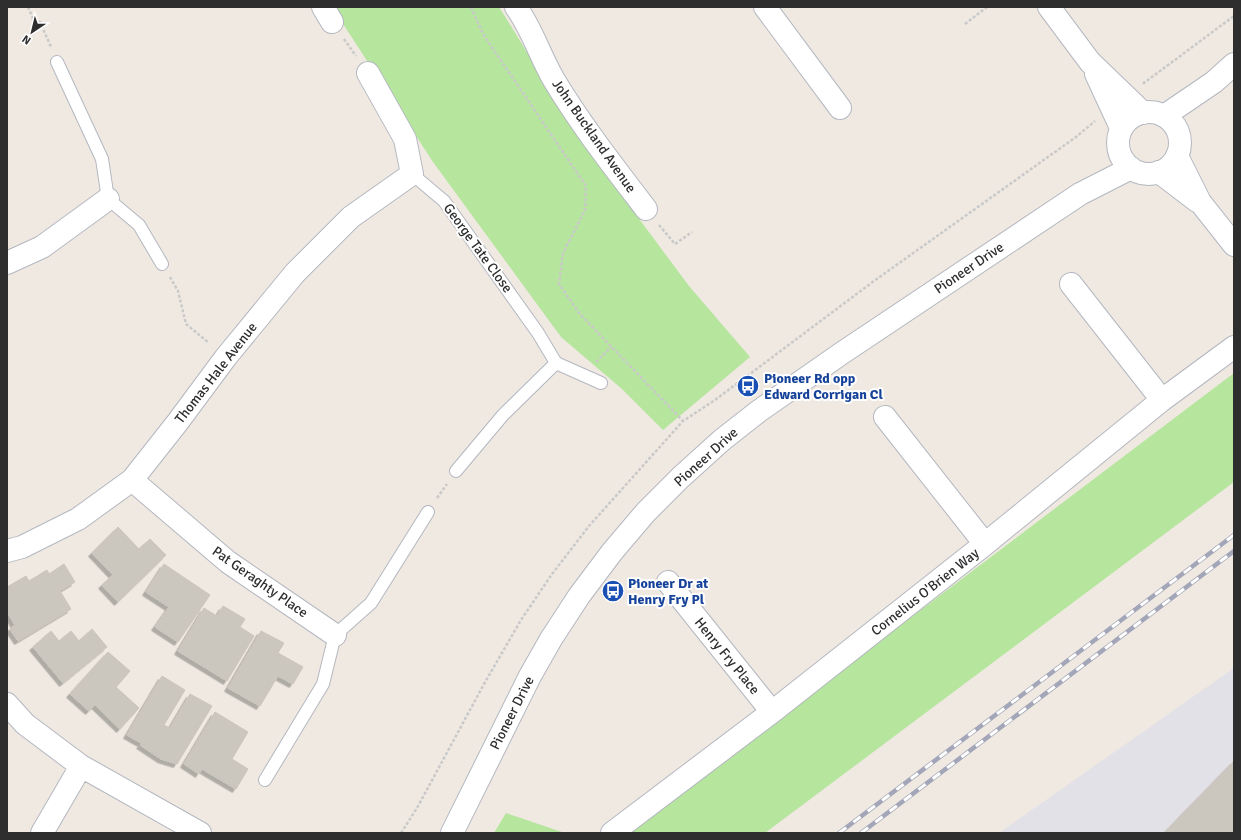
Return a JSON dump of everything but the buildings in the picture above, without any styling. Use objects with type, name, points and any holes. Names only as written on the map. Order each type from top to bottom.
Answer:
[{"type":"street","points":[[766,7],[840,108]]},
{"type":"street","points":[[1049,7],[1090,62],[1143,113]]},
{"type":"street","name":"John Buckland Avenue","points":[[526,11],[553,79],[591,136],[646,209]]},
{"type":"street","points":[[1090,62],[1121,128]]},
{"type":"street","points":[[1164,116],[1214,82],[1234,64]]},
{"type":"street","points":[[368,73],[405,139],[412,174]]},
{"type":"street","points":[[1178,134],[1214,82]]},
{"type":"street","points":[[1154,112],[1164,116],[1170,120],[1178,134],[1180,146],[1177,156],[1171,165],[1154,174],[1141,173],[1125,160],[1118,138],[1121,128],[1128,120],[1138,114],[1143,113],[1154,112]]},
{"type":"street","points":[[1177,156],[1200,202],[1234,245]]},
{"type":"street","name":"Pioneer Drive","points":[[452,833],[530,676],[551,639],[579,596],[612,552],[651,507],[681,477],[722,440],[759,411],[842,353],[1080,194],[1125,160]]},
{"type":"street","points":[[1158,172],[1200,202]]},
{"type":"street","name":"Thomas Hale Avenue","points":[[7,551],[22,547],[78,520],[132,480],[226,357],[295,273],[351,216],[412,174]]},
{"type":"street","points":[[7,263],[42,247],[108,199]]},
{"type":"street","points":[[1071,284],[1162,400]]},
{"type":"street","name":"Cornelius O'Brien Way","points":[[612,833],[772,712],[985,544],[1162,400],[1234,347]]},
{"type":"street","points":[[885,417],[985,544]]},
{"type":"street","name":"Pat Geraghty Place","points":[[132,480],[228,562],[335,635]]},
{"type":"street","name":"Henry Fry Place","points":[[668,582],[772,712]]},
{"type":"street","points":[[7,704],[25,724],[81,766],[200,833]]},
{"type":"street","points":[[42,833],[81,766]]},
{"type":"lane","points":[[57,62],[102,159],[108,199],[139,225],[162,264]]},
{"type":"lane","name":"George Tate Close","points":[[412,174],[444,201],[538,333],[556,363]]},
{"type":"lane","points":[[456,471],[503,415],[556,363],[601,383]]},
{"type":"lane","points":[[265,780],[323,684],[335,635],[371,603],[428,512]]},
{"type":"path","points":[[28,7],[34,21],[40,22],[57,62]]},
{"type":"path","points":[[471,7],[483,34],[586,186],[585,210],[563,253],[559,284],[579,313],[683,421]]},
{"type":"path","points":[[965,24],[987,7]]},
{"type":"path","points":[[328,14],[368,73]]},
{"type":"path","points":[[646,209],[675,244],[692,232]]},
{"type":"path","points":[[162,264],[178,291],[186,324],[226,357]]},
{"type":"path","points":[[428,512],[456,471]]},
{"type":"shaded area","points":[[1234,668],[1234,833],[999,833]]},
{"type":"green space","points":[[332,7],[499,7],[552,94],[637,216],[689,286],[750,357],[663,430],[622,389],[561,337],[433,162]]},
{"type":"green space","points":[[1234,373],[1234,482],[765,833],[626,833]]},
{"type":"green space","points":[[506,813],[565,833],[494,833]]},
{"type":"railway","points":[[839,833],[1234,535]]},
{"type":"railway","points":[[861,833],[1234,551]]},
{"type":"place","name":"Pioneer Rd opp Edward Corrigan Cl","points":[[748,386]]},
{"type":"place","name":"Pioneer Dr at Henry Fry Pl","points":[[613,591]]}]
